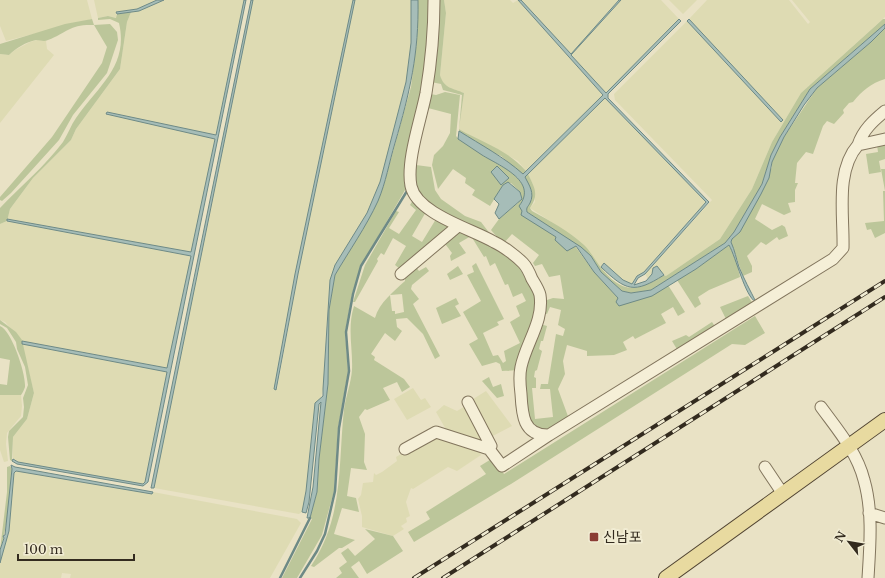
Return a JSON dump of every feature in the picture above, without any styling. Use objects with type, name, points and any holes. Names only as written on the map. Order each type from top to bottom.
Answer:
[{"type":"main road","points":[[666,578],[885,420]]},
{"type":"street","points":[[434,0],[431,52],[426,93],[411,162],[411,187],[420,202],[458,226],[495,242],[524,263],[540,293],[541,306],[533,336],[524,353],[520,369],[522,411],[526,425],[532,431],[541,436],[549,435]]},
{"type":"street","points":[[405,449],[436,432],[489,449],[502,466],[549,435],[833,258],[843,248],[844,181],[848,160],[858,145],[861,135],[875,119],[885,111]]},
{"type":"street","points":[[858,145],[885,139]]},
{"type":"street","points":[[401,274],[458,226]]},
{"type":"street","points":[[468,402],[491,446],[489,449]]},
{"type":"street","points":[[821,407],[849,447],[864,480],[869,513],[868,578]]},
{"type":"street","points":[[764,467],[783,494]]},
{"type":"street","points":[[869,513],[885,518]]},
{"type":"shaded area","points":[[0,0],[87,0],[92,19],[6,41],[0,26]]},
{"type":"shaded area","points":[[94,0],[157,0],[137,9],[116,12],[117,18],[108,16],[98,18]]},
{"type":"shaded area","points":[[164,0],[244,0],[216,135],[106,113],[215,138],[193,250],[191,252],[7,219],[10,209],[33,178],[71,140],[76,129],[120,69],[127,22],[131,12],[139,11]]},
{"type":"shaded area","points":[[253,0],[353,0],[295,274],[274,389],[277,389],[298,274],[355,0],[411,0],[411,43],[406,82],[380,182],[367,213],[335,265],[330,280],[323,389],[311,440],[306,491],[302,512],[299,514],[154,488]]},
{"type":"shaded area","points":[[444,0],[510,0],[513,3],[518,0],[603,95],[526,171],[518,161],[459,129],[464,93],[450,89],[442,83],[440,75],[446,13]]},
{"type":"shaded area","points":[[521,0],[619,0],[588,36],[621,0],[661,0],[679,19],[606,93]]},
{"type":"shaded area","points":[[669,0],[697,0],[683,14]]},
{"type":"shaded area","points":[[707,0],[789,0],[808,24],[810,22],[792,0],[885,0],[885,17],[801,93],[772,142],[752,189],[720,239],[666,276],[656,266],[648,279],[645,274],[712,200],[615,100],[614,94],[687,21],[782,122],[783,120],[689,19]]},
{"type":"shaded area","points":[[37,40],[46,41],[47,49],[54,55],[0,123],[0,54],[9,55],[15,50]]},
{"type":"shaded area","points":[[605,98],[706,202],[644,272],[637,276],[632,284],[623,280],[604,263],[601,267],[553,223],[530,208],[535,202],[533,185],[528,174]]},
{"type":"shaded area","points":[[7,221],[191,256],[169,368],[22,341],[5,322],[0,320],[0,224]]},
{"type":"shaded area","points":[[22,344],[167,372],[145,482],[143,484],[18,462],[13,459],[13,437],[27,419],[34,393]]},
{"type":"shaded area","points":[[413,388],[421,400],[425,398],[431,407],[407,420],[394,399]]},
{"type":"shaded area","points":[[486,391],[512,426],[489,438],[470,401]]},
{"type":"shaded area","points":[[0,395],[21,395],[22,406],[21,416],[7,433],[6,444],[8,461],[4,462],[0,450]]},
{"type":"shaded area","points":[[444,405],[457,411],[467,405],[489,445],[448,433],[436,412]]},
{"type":"shaded area","points":[[434,435],[481,449],[479,452],[481,455],[457,471],[448,467],[413,489],[411,488],[406,502],[410,516],[406,518],[407,522],[401,526],[404,529],[393,536],[362,527],[362,516],[358,499],[361,495],[363,483],[373,482],[374,473],[376,475],[382,472],[397,461],[396,457]]},
{"type":"shaded area","points":[[16,471],[152,494],[153,492],[297,519],[301,523],[270,578],[70,578],[71,574],[62,573],[61,578],[0,578],[0,563],[9,531],[14,473]]},
{"type":"green space","points":[[418,0],[428,0],[427,48],[422,90],[405,165],[405,190],[361,266],[352,294],[345,332],[348,371],[338,428],[334,491],[322,535],[297,578],[282,578],[312,519],[310,518],[317,492],[319,459],[328,384],[329,310],[335,275],[367,222],[384,184],[411,87],[417,40]]},
{"type":"green space","points":[[436,0],[444,0],[446,13],[440,75],[446,86],[464,93],[459,129],[462,95],[443,90],[441,84],[431,82]]},
{"type":"green space","points":[[131,12],[127,22],[120,69],[76,129],[71,140],[33,178],[10,209],[7,221],[0,224],[0,208],[41,168],[56,151],[63,142],[76,118],[110,75],[116,64],[120,51],[121,38],[119,23],[110,19],[98,20],[98,18],[108,16],[116,18],[117,14]]},
{"type":"green space","points":[[92,19],[94,25],[74,27],[46,41],[36,40],[29,42],[9,55],[0,54],[0,44],[65,24]]},
{"type":"green space","points":[[883,19],[885,19],[885,24],[810,89],[780,137],[771,155],[762,184],[734,232],[725,243],[651,290],[631,293],[622,291],[601,272],[591,256],[526,211],[525,177],[528,174],[535,191],[533,203],[530,208],[532,211],[559,226],[584,245],[599,265],[614,281],[629,288],[645,285],[664,275],[666,276],[720,239],[752,189],[772,142],[801,93]]},
{"type":"green space","points":[[110,24],[117,32],[118,40],[107,73],[73,115],[59,140],[11,193],[2,201],[0,200],[0,197],[52,137],[102,63],[107,47],[94,25]]},
{"type":"green space","points":[[885,28],[885,79],[871,85],[853,102],[849,103],[843,110],[844,113],[834,124],[827,121],[823,126],[813,154],[806,152],[797,163],[795,183],[798,183],[795,190],[795,202],[788,203],[791,212],[784,215],[762,204],[755,219],[772,230],[782,225],[785,227],[788,236],[779,240],[777,237],[766,245],[761,242],[747,256],[752,266],[752,272],[743,276],[731,242],[732,239],[740,232],[772,167],[772,162],[784,137],[817,88],[871,42]]},
{"type":"green space","points":[[445,92],[460,95],[456,136],[463,142],[498,163],[519,180],[525,189],[525,199],[519,206],[543,228],[556,237],[575,246],[594,272],[618,298],[663,288],[668,285],[685,312],[678,316],[673,307],[661,314],[666,323],[635,339],[633,336],[623,342],[627,350],[614,355],[587,356],[587,351],[567,345],[563,361],[565,374],[558,389],[569,419],[548,429],[539,428],[528,420],[525,368],[540,324],[547,326],[543,341],[541,341],[539,349],[542,351],[537,370],[535,371],[534,377],[536,378],[536,388],[532,388],[535,419],[553,417],[550,389],[540,389],[541,384],[548,384],[556,334],[563,336],[565,329],[558,325],[561,310],[550,307],[547,314],[543,313],[544,301],[553,298],[564,299],[560,275],[549,277],[542,264],[535,266],[533,263],[539,255],[512,234],[503,244],[491,230],[499,219],[518,203],[520,192],[511,183],[503,185],[490,206],[472,195],[475,190],[465,183],[466,178],[453,169],[438,189],[432,165],[434,155],[443,146],[450,133],[451,114],[428,108],[430,94],[436,95]]},
{"type":"green space","points":[[459,129],[503,152],[526,171],[523,175],[501,156],[485,149],[459,131]]},
{"type":"green space","points":[[885,143],[885,159],[879,161],[881,172],[869,174],[866,154],[878,152],[877,145]]},
{"type":"green space","points":[[416,165],[431,167],[435,190],[441,199],[465,216],[481,222],[494,239],[422,200],[414,184]]},
{"type":"green space","points":[[881,169],[885,169],[885,191]]},
{"type":"green space","points":[[883,191],[885,191],[885,233],[875,238],[871,229],[867,230],[865,223],[884,221]]},
{"type":"green space","points":[[413,200],[427,210],[412,236],[422,242],[436,219],[452,226],[400,269],[395,265],[406,246],[393,238],[384,255],[381,253],[377,259],[378,261],[355,302],[353,302],[365,265],[396,211],[399,212],[389,228],[399,234],[416,210],[410,205]]},
{"type":"green space","points":[[460,230],[500,249],[522,269],[539,300],[518,370],[502,371],[500,364],[496,362],[482,366],[469,344],[478,339],[463,312],[481,301],[467,275],[474,272],[472,266],[476,263],[504,319],[497,322],[499,325],[483,333],[493,356],[498,355],[503,363],[506,361],[504,351],[520,343],[510,322],[520,316],[516,306],[526,301],[522,293],[513,297],[508,284],[505,285],[495,263],[490,266],[486,256],[484,257],[471,236],[459,243],[466,253],[451,261],[450,256],[452,253],[443,241]]},
{"type":"green space","points":[[729,245],[735,255],[740,277],[709,290],[698,297],[701,304],[695,308],[677,280],[696,269]]},
{"type":"green space","points":[[415,266],[419,271],[426,267],[429,271],[412,285],[411,289],[419,299],[413,304],[440,356],[435,359],[423,334],[407,318],[396,319],[397,327],[402,331],[395,341],[385,333],[371,354],[375,357],[374,360],[404,379],[410,387],[402,392],[397,382],[383,388],[390,400],[367,410],[365,409],[359,417],[365,434],[364,462],[367,470],[351,468],[347,496],[356,498],[359,512],[342,508],[334,534],[355,540],[342,548],[339,548],[314,567],[311,566],[322,547],[329,529],[338,490],[344,409],[352,370],[351,322],[354,306],[375,318],[383,302],[387,298],[392,293],[405,281],[405,274]],"holes":[[[402,294],[404,312],[395,314],[395,311],[392,311],[390,295]]]},
{"type":"green space","points":[[458,266],[463,274],[450,280],[447,274]]},
{"type":"green space","points":[[748,296],[753,304],[726,319],[720,307]]},
{"type":"green space","points":[[456,298],[459,304],[455,306],[461,316],[442,324],[436,308]]},
{"type":"green space","points":[[755,316],[765,333],[745,345],[732,344],[511,484],[414,542],[408,532],[430,519],[426,512],[486,474],[480,466],[493,458],[504,474]]},
{"type":"green space","points":[[0,320],[16,332],[22,340],[34,393],[27,419],[13,437],[12,461],[10,460],[8,437],[9,431],[23,417],[23,398],[28,385],[25,367],[17,349],[16,342],[7,328],[0,324]]},
{"type":"green space","points":[[712,322],[716,328],[678,351],[672,341],[686,335],[689,337]]},
{"type":"green space","points":[[0,326],[9,336],[21,363],[25,387],[21,395],[0,395],[0,384],[7,385],[10,360],[0,358]]},
{"type":"green space","points":[[489,377],[493,387],[501,384],[504,396],[497,398],[482,381]]},
{"type":"green space","points":[[10,466],[12,469],[8,510],[0,550],[7,492],[7,467]]},
{"type":"green space","points":[[365,529],[393,536],[403,551],[367,574],[359,561],[351,567],[359,578],[336,578],[342,573],[339,568],[347,562],[341,553],[348,548],[355,556],[375,539]]},
{"type":"water","points":[[157,0],[164,0],[139,11],[117,14],[116,12],[137,9]]},
{"type":"water","points":[[244,0],[246,0],[148,482],[143,486],[17,464],[12,461],[13,459],[18,462],[143,484],[145,482],[167,372],[22,344],[22,341],[167,368],[191,256],[7,221],[7,219],[191,252],[215,139],[106,114],[107,112],[216,135]]},
{"type":"water","points":[[251,0],[253,0],[154,488],[151,488]]},
{"type":"water","points":[[353,0],[355,0],[298,274],[276,390],[274,389],[295,274]]},
{"type":"water","points":[[411,0],[418,0],[415,55],[405,107],[385,180],[378,201],[363,230],[335,275],[329,310],[328,384],[319,459],[317,492],[310,518],[307,518],[313,487],[321,402],[319,404],[309,502],[306,513],[302,512],[306,491],[315,403],[323,396],[330,280],[335,265],[367,213],[380,182],[406,82],[411,43]]},
{"type":"water","points":[[518,0],[521,0],[571,54],[619,0],[621,0],[571,55],[606,93],[679,19],[681,21],[608,94],[608,98],[709,202],[645,274],[638,278],[634,285],[646,281],[652,274],[653,268],[657,266],[664,275],[645,285],[631,287],[617,281],[601,267],[604,263],[623,280],[632,284],[637,276],[644,272],[706,202],[605,98],[525,177],[531,189],[532,196],[527,212],[581,247],[591,256],[601,272],[622,291],[631,293],[651,290],[725,243],[734,232],[762,184],[771,155],[780,137],[810,89],[885,24],[885,28],[871,42],[817,88],[804,105],[784,137],[772,162],[769,178],[761,194],[740,232],[732,239],[731,242],[739,267],[756,302],[752,299],[744,285],[729,245],[696,269],[652,296],[619,306],[616,302],[618,298],[594,272],[576,246],[567,251],[555,240],[556,237],[521,215],[522,211],[519,206],[524,197],[524,189],[514,175],[458,139],[459,131],[500,157],[523,174],[603,95]]},
{"type":"water","points":[[689,19],[783,120],[781,122],[687,21]]},
{"type":"water","points":[[497,166],[509,178],[501,185],[491,172]]},
{"type":"water","points":[[508,182],[520,192],[522,199],[499,219],[495,213],[499,204],[494,199],[503,185]]},
{"type":"water","points":[[11,465],[15,467],[153,492],[152,494],[16,471],[14,473],[9,531],[0,563],[0,550],[4,538],[3,536],[5,535],[12,469]]},
{"type":"waterway","points":[[300,578],[317,551],[325,534],[335,491],[339,428],[349,371],[346,332],[353,294],[361,266],[407,191],[406,186]]},
{"type":"waterway","points":[[280,578],[310,518]]},
{"type":"railway","points":[[414,578],[885,281]]},
{"type":"railway","points":[[443,578],[885,297]]},
{"type":"place","name":"신남포","points":[[594,537]]}]
